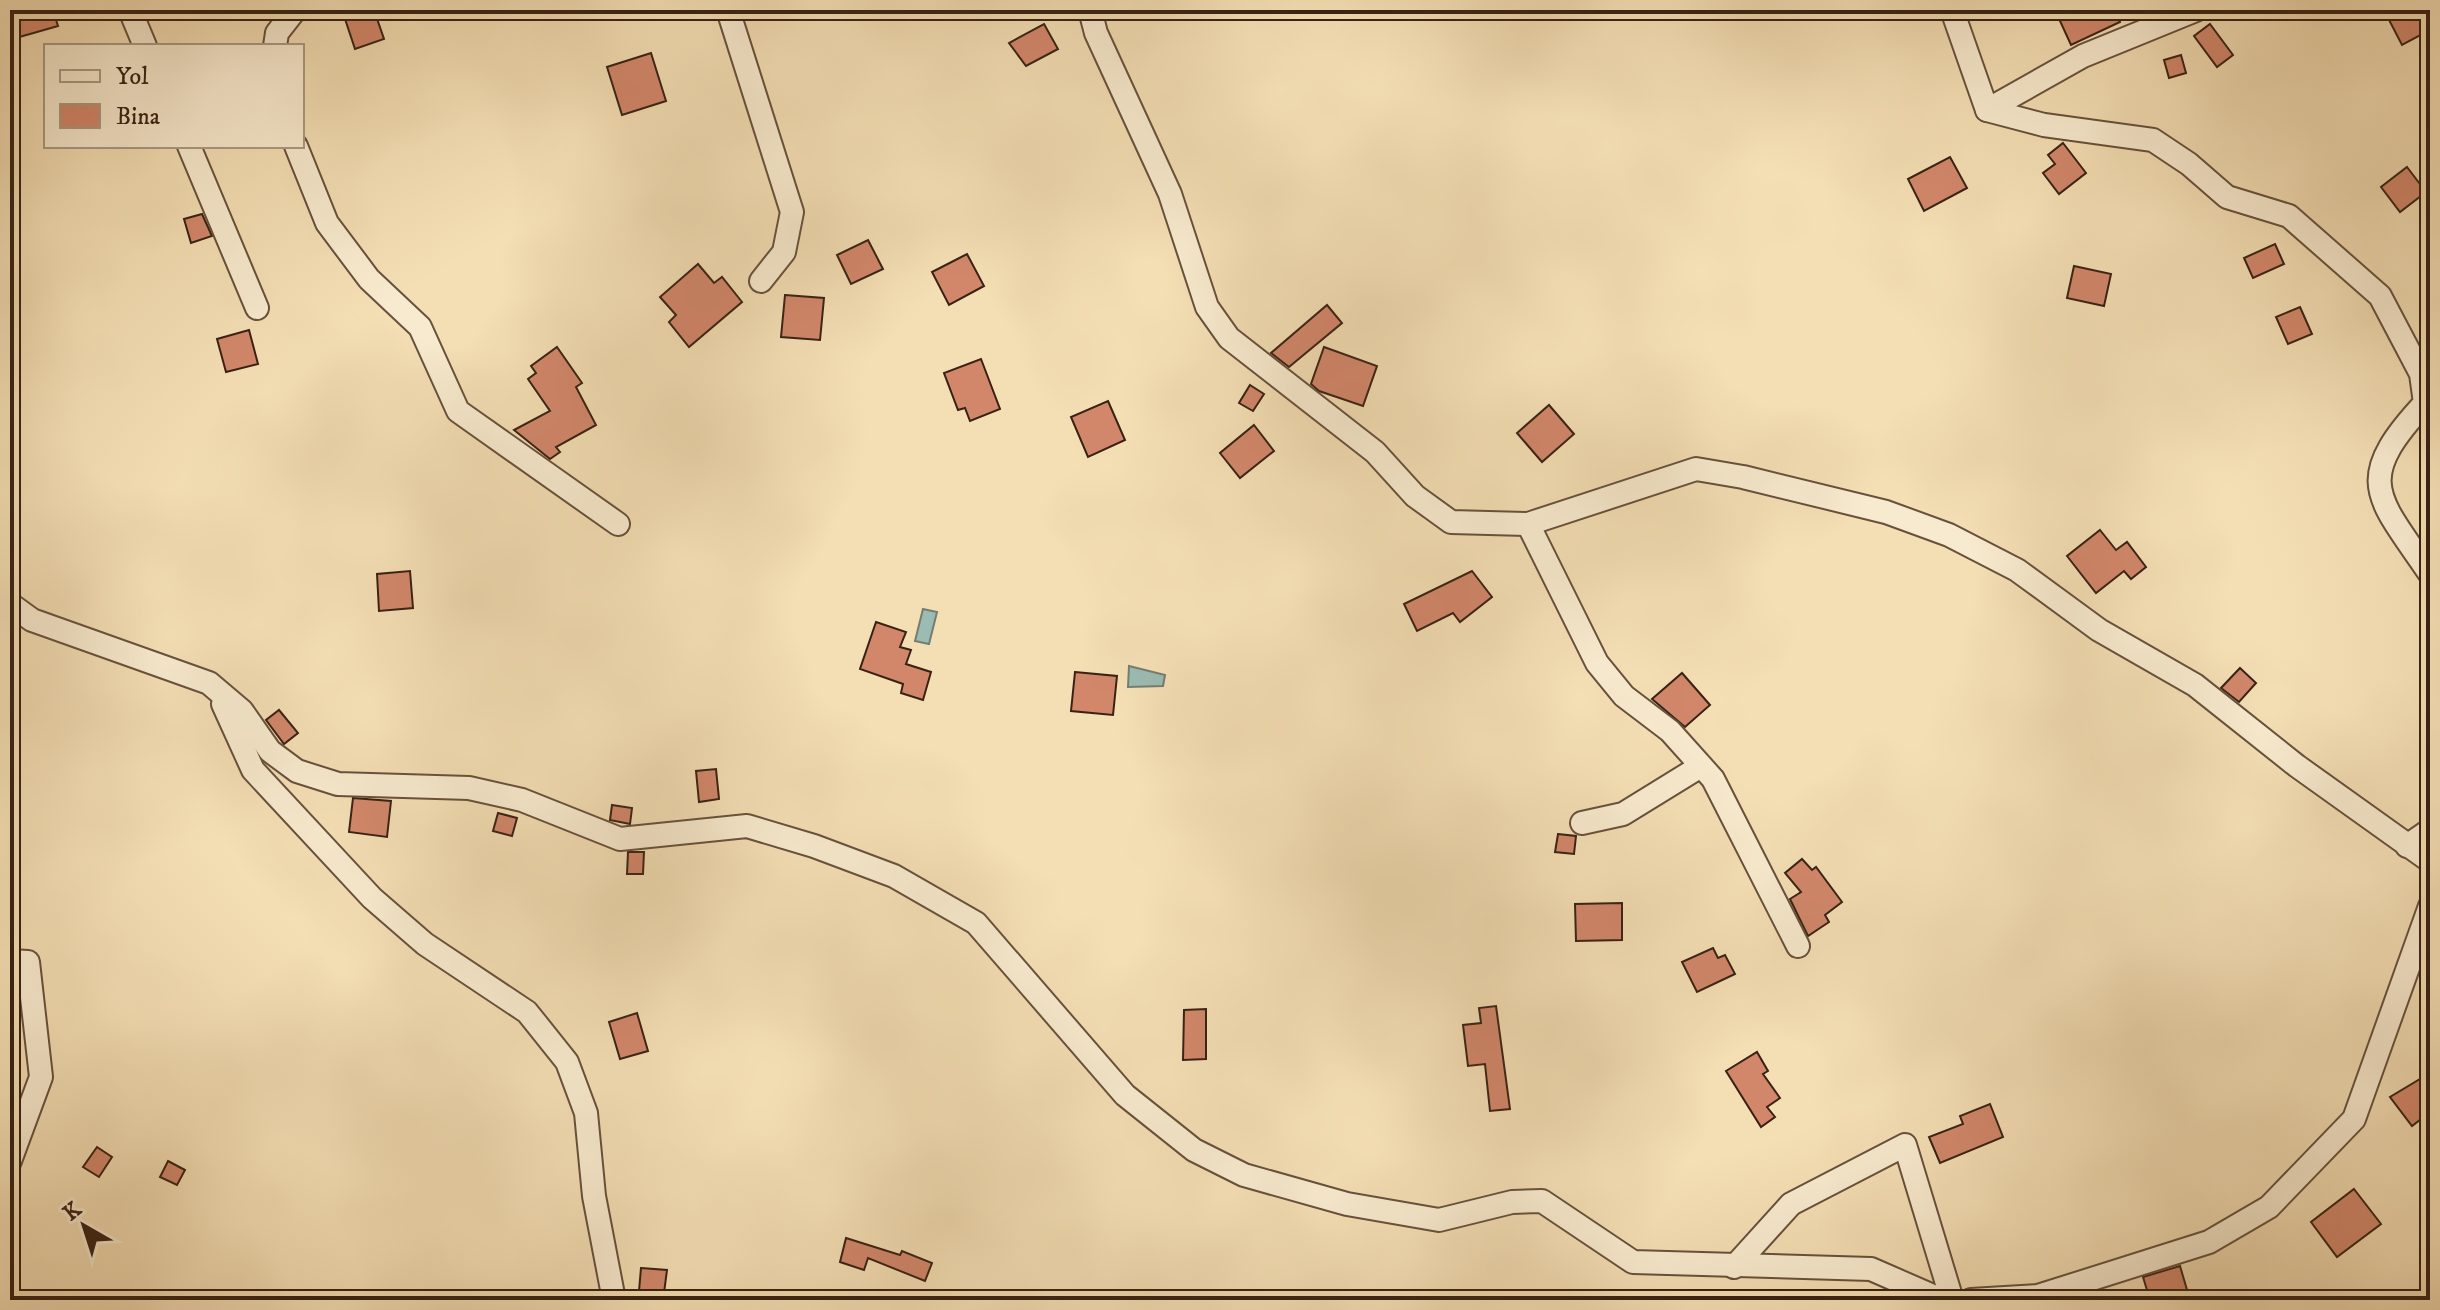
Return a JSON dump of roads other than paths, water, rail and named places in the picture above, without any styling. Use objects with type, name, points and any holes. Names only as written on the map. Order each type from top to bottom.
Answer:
[{"type":"street","points":[[130,10],[144,44]]},
{"type":"street","points":[[275,44],[277,33],[295,10]]},
{"type":"street","points":[[728,10],[792,212],[784,252],[761,281]]},
{"type":"street","points":[[1090,10],[1096,33],[1170,194],[1207,307],[1229,338],[1375,452],[1415,496],[1451,522],[1528,524],[1696,469],[1743,477],[1886,512],[1949,535],[2017,570],[2099,630],[2195,685],[2297,766],[2430,861]]},
{"type":"street","points":[[1952,10],[1987,110]]},
{"type":"street","points":[[1987,110],[2083,56],[2196,10]]},
{"type":"street","points":[[1987,110],[2044,125],[2153,140],[2189,164],[2227,197],[2289,216],[2380,296],[2421,374],[2425,403],[2394,437],[2378,475],[2384,506],[2430,574]]},
{"type":"street","points":[[190,148],[257,308]]},
{"type":"street","points":[[297,148],[327,223],[369,279],[420,327],[458,411],[618,524]]},
{"type":"street","points":[[1528,524],[1597,663],[1624,696],[1670,731],[1713,779],[1798,946]]},
{"type":"street","points":[[10,604],[32,620],[209,683],[242,711],[270,751],[297,771],[338,784],[469,788],[522,800],[620,839],[747,826],[814,846],[894,876],[976,923],[1125,1095],[1194,1150],[1244,1175],[1347,1204],[1439,1220],[1512,1202],[1542,1201],[1633,1262],[1871,1269],[1942,1300]]},
{"type":"street","points":[[209,683],[232,719],[253,770],[372,898],[425,944],[527,1012],[567,1062],[586,1113],[594,1196],[614,1300]]},
{"type":"street","points":[[1582,823],[1623,814],[1701,766]]},
{"type":"street","points":[[2407,846],[2430,830]]},
{"type":"street","points":[[1971,1300],[2038,1296],[2209,1242],[2269,1207],[2354,1119],[2430,906]]},
{"type":"street","points":[[10,961],[28,962],[41,1077],[10,1161]]},
{"type":"street","points":[[1734,1267],[1791,1204],[1905,1145],[1952,1300]]},
{"type":"water","points":[[923,609],[937,612],[929,644],[915,641]]},
{"type":"water","points":[[1129,666],[1165,675],[1163,686],[1128,687]]}]
